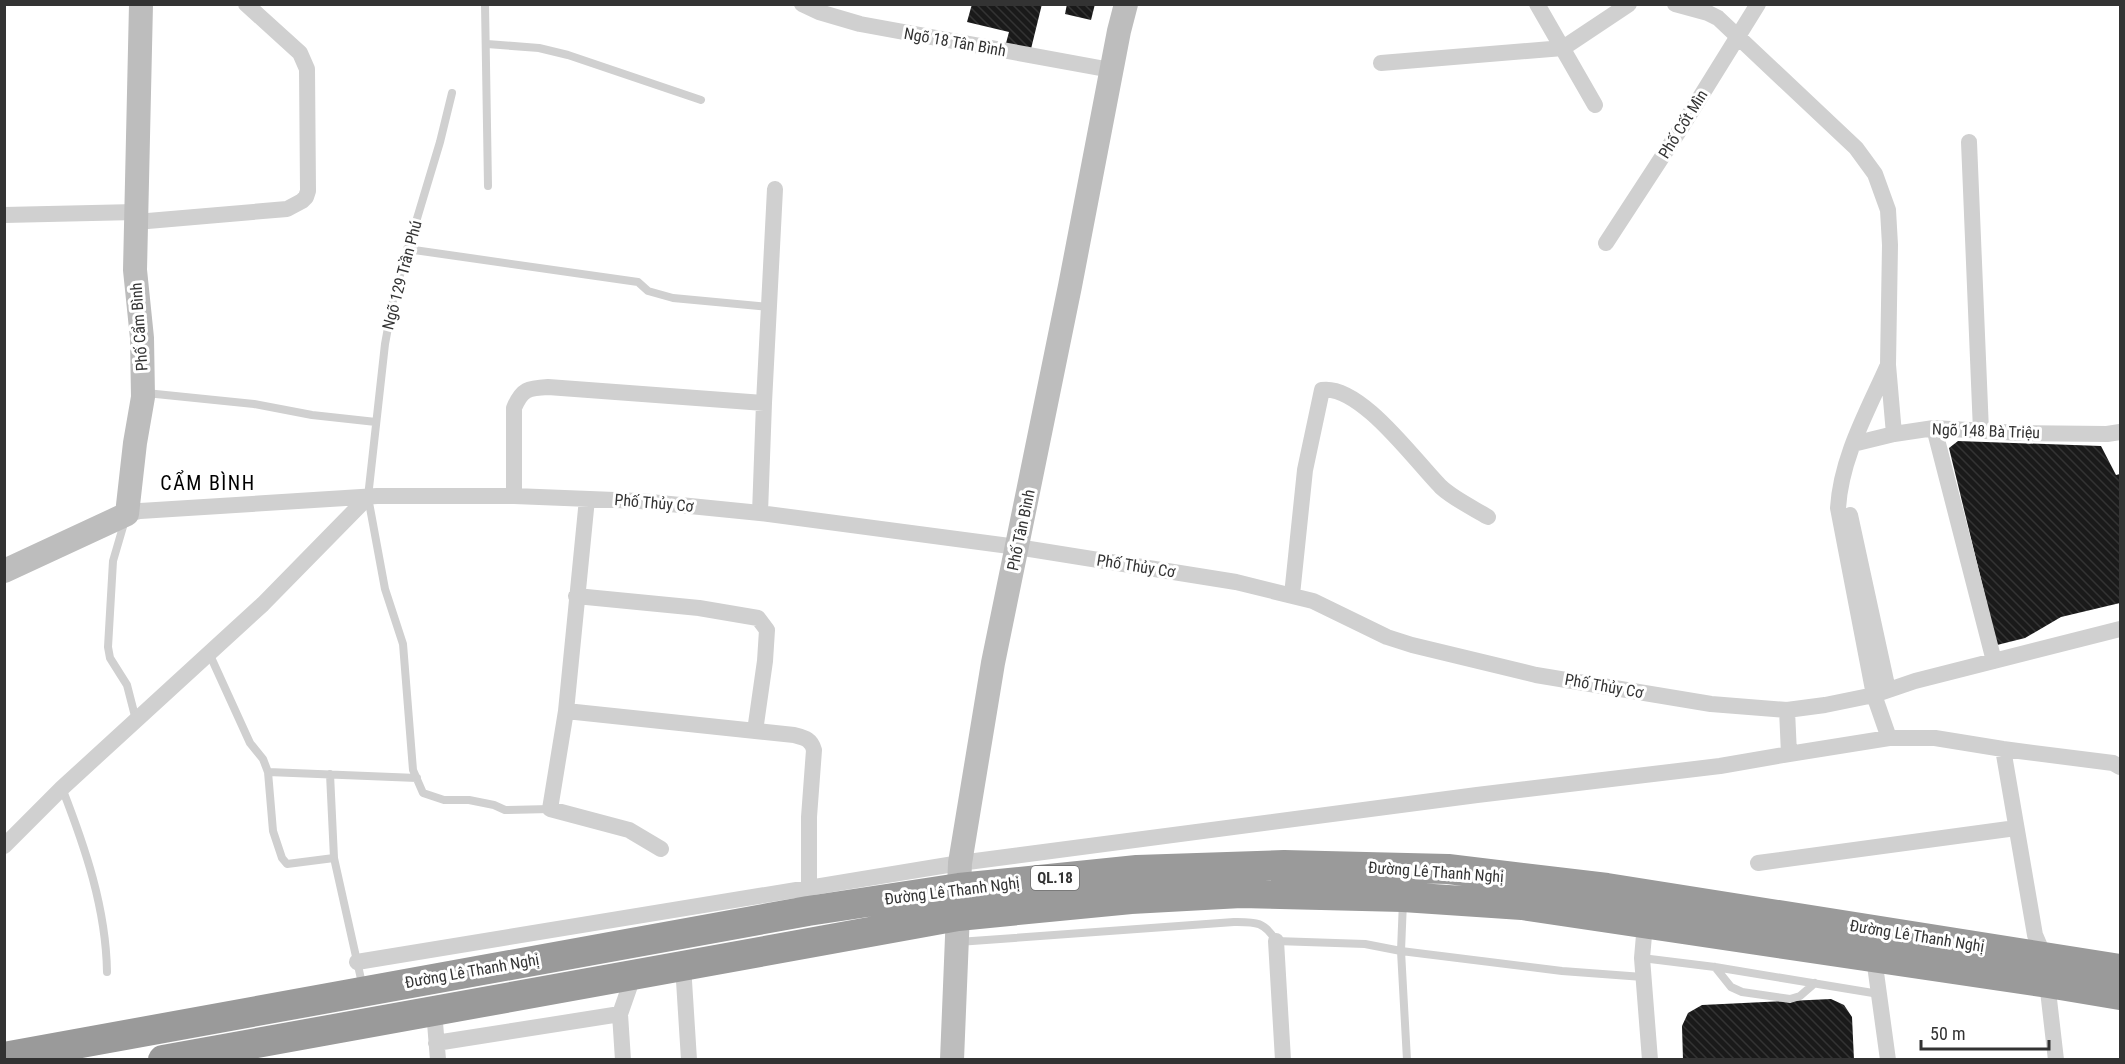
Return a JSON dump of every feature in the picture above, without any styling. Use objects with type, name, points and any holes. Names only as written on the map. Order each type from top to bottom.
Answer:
[{"type":"highway","name":"Đường Lê Thanh Nghị","points":[[163,1059],[683,965],[959,902],[1137,870],[1284,865],[1448,869],[1607,888],[2116,981]]},
{"type":"highway","points":[[1401,868],[1403,897]]},
{"type":"highway","name":"Đường Lê Thanh Nghị","points":[[4,1057],[360,977],[808,899],[959,902],[1230,894],[1403,897],[1522,905],[1874,958],[2046,969]]},
{"type":"street","name":"Phố Cẩm Bình","points":[[127,514],[142,393],[142,338],[135,270],[141,4]]},
{"type":"street","points":[[4,215],[136,217],[287,209],[306,197],[308,191],[307,69],[300,52],[246,4]]},
{"type":"street","name":"Ngõ 18 Tân Bình","points":[[802,4],[819,12],[860,24],[1112,70]]},
{"type":"street","name":"Phố Tân Bình","points":[[952,1059],[959,902],[993,663],[1126,4]]},
{"type":"street","points":[[1537,4],[1595,105]]},
{"type":"street","points":[[1381,63],[1563,48],[1629,4]]},
{"type":"street","points":[[1675,4],[1718,18],[1856,148],[1875,174],[1888,210],[1890,245],[1888,365],[1894,434]]},
{"type":"street","name":"Phố Cốt Mìn","points":[[1606,243],[1758,4]]},
{"type":"street","points":[[1969,142],[1981,431]]},
{"type":"street","points":[[760,513],[775,189]]},
{"type":"street","points":[[1888,365],[1853,444],[1839,486],[1838,508],[1872,651],[1889,738]]},
{"type":"street","points":[[514,496],[514,408],[519,396],[529,388],[548,387],[764,403]]},
{"type":"street","points":[[1292,595],[1305,470],[1322,390],[1344,392],[1358,401],[1395,436],[1443,488],[1488,517]]},
{"type":"street","points":[[1934,428],[1994,661]]},
{"type":"street","name":"Ngõ 148 Bà Triệu","points":[[1853,444],[1894,434],[1934,428],[2096,434],[2121,432]]},
{"type":"street","name":"Phố Thủy Cơ","points":[[127,514],[140,511],[368,497],[514,496],[640,501],[760,513],[1017,548],[1236,582],[1313,601],[1387,637],[1412,645],[1536,675],[1711,704],[1787,710],[1825,705],[1881,693],[1915,681],[2121,629]]},
{"type":"street","points":[[4,846],[62,788],[263,604],[368,497]]},
{"type":"street","points":[[586,499],[566,711],[550,809],[629,830],[661,849]]},
{"type":"street","points":[[4,571],[127,514]]},
{"type":"street","points":[[576,596],[699,608],[758,618],[767,630],[755,731]]},
{"type":"street","points":[[1787,710],[1789,754]]},
{"type":"street","points":[[566,711],[794,735],[808,739],[812,743],[814,761],[809,817],[808,899]]},
{"type":"street","points":[[959,902],[1477,795],[1720,766],[1889,738],[1935,738],[2113,763],[2121,767]]},
{"type":"street","points":[[2003,749],[2035,935],[2046,969],[2056,1059]]},
{"type":"street","points":[[1758,862],[2016,828]]},
{"type":"street","points":[[1646,924],[1642,958],[1650,1059]]},
{"type":"street","points":[[1276,941],[1283,1059]]},
{"type":"street","points":[[1874,958],[1888,1059]]},
{"type":"street","points":[[683,965],[689,1059]]},
{"type":"street","points":[[623,1059],[620,1014],[634,974]]},
{"type":"street","points":[[434,1010],[437,1051],[620,1014]]},
{"type":"lane","points":[[485,4],[488,186]]},
{"type":"lane","points":[[487,44],[539,48],[568,55],[700,100]]},
{"type":"lane","name":"Ngõ 129 Trần Phú","points":[[417,778],[413,770],[403,644],[385,589],[368,497],[385,344],[394,295],[440,142],[452,93]]},
{"type":"lane","points":[[407,249],[638,282],[648,291],[673,298],[770,307]]},
{"type":"lane","points":[[142,393],[254,404],[312,415],[376,422]]},
{"type":"lane","points":[[127,514],[113,561],[108,647],[110,658],[127,685],[136,720]]},
{"type":"lane","points":[[209,653],[250,743],[264,759],[268,772],[273,831],[282,858],[287,864],[334,858]]},
{"type":"lane","points":[[268,772],[417,778],[423,793],[444,800],[469,800],[494,805],[505,810],[550,809]]},
{"type":"lane","points":[[330,774],[334,858],[360,977]]},
{"type":"lane","points":[[62,788],[84,844],[99,902],[107,950],[107,972]]},
{"type":"lane","points":[[1403,897],[1401,951],[1407,1059]]},
{"type":"lane","points":[[959,902],[1253,922],[1269,930],[1276,941],[1365,944],[1401,951],[1562,971],[1643,977]]},
{"type":"lane","points":[[1642,958],[1715,967],[1879,994]]},
{"type":"lane","points":[[1715,967],[1731,987],[1742,992],[1790,999],[1800,996],[1815,983]]},
{"type":"building","points":[[972,4],[1042,4],[1030,53],[1005,47],[1009,32],[967,22]]},
{"type":"building","points":[[1067,4],[1095,4],[1091,20],[1065,14]]},
{"type":"building","points":[[1958,441],[2101,446],[2116,475],[2120,474],[2120,603],[2061,617],[2025,638],[1997,645],[1949,448]]},
{"type":"building","points":[[1831,999],[1844,1005],[1852,1017],[1854,1060],[1683,1060],[1682,1026],[1688,1013],[1702,1005]]},
{"type":"district","name":"CẨM BÌNH","points":[[208,483]]}]
